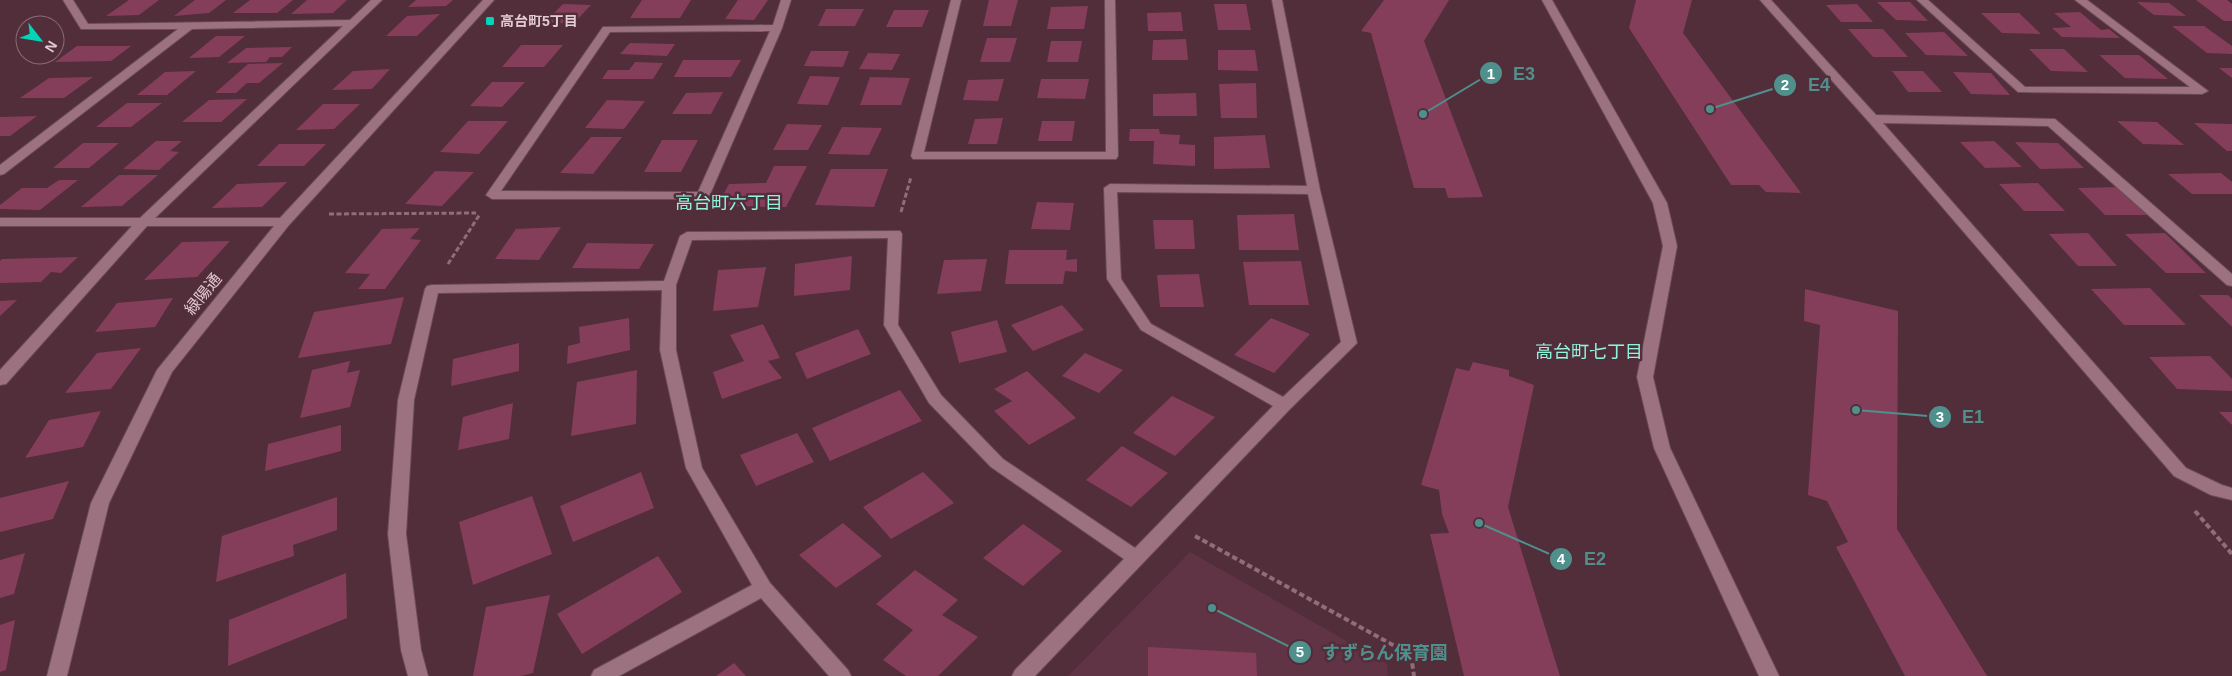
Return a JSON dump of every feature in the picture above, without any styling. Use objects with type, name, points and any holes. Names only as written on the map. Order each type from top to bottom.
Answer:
[{"type":"street","points":[[68,0],[85,27],[352,23]]},
{"type":"street","points":[[0,380],[143,222],[377,0]]},
{"type":"street","name":"緑陽通","points":[[57,676],[100,503],[164,370],[284,222],[489,0]]},
{"type":"street","points":[[492,195],[704,196],[777,28],[786,0]]},
{"type":"street","points":[[956,0],[917,156],[1112,156],[1110,0]]},
{"type":"street","points":[[1022,676],[1284,405],[1349,343],[1314,190],[1277,0]]},
{"type":"street","points":[[1547,0],[1660,203],[1670,246],[1645,377],[1662,448],[1769,676]]},
{"type":"street","points":[[1765,0],[1873,119],[2180,472],[2217,490],[2232,494]]},
{"type":"street","points":[[1922,0],[2022,90],[2202,91],[2080,0]]},
{"type":"street","points":[[0,171],[190,25]]},
{"type":"street","points":[[492,195],[607,29],[777,28]]},
{"type":"street","points":[[1873,119],[2050,122],[2232,282]]},
{"type":"street","points":[[1284,405],[1146,327],[1114,278],[1110,188],[1314,190]]},
{"type":"street","points":[[0,222],[284,222]]},
{"type":"street","points":[[841,676],[763,588],[694,468],[668,350],[669,286],[687,236],[895,234],[891,325],[935,398],[997,462],[1136,558]]},
{"type":"street","points":[[418,676],[411,650],[398,534],[406,400],[432,289],[669,286]]},
{"type":"street","points":[[601,676],[763,588]]},
{"type":"path","points":[[895,234],[917,156]]},
{"type":"path","points":[[432,289],[492,195]]},
{"type":"path","points":[[329,214],[480,213]]},
{"type":"path","points":[[1172,523],[1410,655],[1414,676]]},
{"type":"shaded area","points":[[1190,552],[1387,664],[1388,676],[1068,676]]},
{"type":"building","points":[[129,0],[159,0],[139,15],[106,16]]},
{"type":"building","points":[[195,0],[226,0],[209,13],[174,16]]},
{"type":"building","points":[[250,0],[293,0],[277,13],[233,13]]},
{"type":"building","points":[[307,0],[347,0],[333,13],[291,14]]},
{"type":"building","points":[[416,0],[453,0],[446,6],[408,7]]},
{"type":"building","points":[[642,0],[691,0],[680,18],[630,18]]},
{"type":"building","points":[[738,0],[768,0],[754,20],[725,19]]},
{"type":"building","points":[[989,0],[1018,0],[1011,26],[983,26]]},
{"type":"building","points":[[1384,0],[1449,0],[1424,41],[1483,197],[1448,198],[1445,188],[1414,188],[1371,33],[1361,31]]},
{"type":"building","points":[[1636,0],[1692,0],[1683,33],[1801,193],[1766,192],[1759,185],[1731,185],[1629,28]]},
{"type":"building","points":[[2196,0],[2227,0],[2232,4],[2232,21],[2224,21]]},
{"type":"building","points":[[1877,2],[1910,2],[1928,21],[1896,20]]},
{"type":"building","points":[[2137,2],[2169,3],[2186,16],[2154,15]]},
{"type":"building","points":[[563,4],[591,5],[573,24],[545,22]]},
{"type":"building","points":[[1214,4],[1246,4],[1251,30],[1218,30]]},
{"type":"building","points":[[1857,4],[1873,22],[1841,22],[1826,5]]},
{"type":"building","points":[[1088,6],[1084,29],[1047,29],[1051,7]]},
{"type":"building","points":[[826,9],[864,9],[855,26],[818,26]]},
{"type":"building","points":[[894,10],[929,10],[922,27],[886,27]]},
{"type":"building","points":[[1181,12],[1183,31],[1148,31],[1147,13]]},
{"type":"building","points":[[2080,12],[2101,30],[2109,29],[2120,38],[2062,37],[2052,28],[2071,27],[2054,13]]},
{"type":"building","points":[[1981,13],[2019,13],[2041,34],[2002,33]]},
{"type":"building","points":[[440,14],[417,36],[386,36],[407,16]]},
{"type":"building","points":[[2172,26],[2204,26],[2232,46],[2232,54],[2207,53]]},
{"type":"building","points":[[1848,29],[1883,29],[1908,57],[1873,57]]},
{"type":"building","points":[[1944,32],[1968,56],[1926,55],[1905,33]]},
{"type":"building","points":[[216,36],[245,36],[219,57],[189,58]]},
{"type":"building","points":[[987,38],[1017,38],[1010,62],[980,62]]},
{"type":"building","points":[[1186,39],[1188,60],[1152,60],[1153,40]]},
{"type":"building","points":[[1051,41],[1082,41],[1078,62],[1047,62]]},
{"type":"building","points":[[630,43],[675,44],[667,56],[620,54]]},
{"type":"building","points":[[521,45],[563,45],[544,67],[502,67]]},
{"type":"building","points":[[77,46],[131,46],[111,61],[65,62],[65,55]]},
{"type":"building","points":[[292,47],[282,57],[270,57],[266,62],[227,63],[246,48]]},
{"type":"building","points":[[2029,49],[2064,49],[2088,72],[2051,71]]},
{"type":"building","points":[[1218,50],[1255,50],[1258,71],[1218,70]]},
{"type":"building","points":[[811,51],[849,51],[843,67],[804,66]]},
{"type":"building","points":[[868,53],[900,54],[892,70],[859,69]]},
{"type":"building","points":[[2099,55],[2139,55],[2168,79],[2125,78]]},
{"type":"building","points":[[683,60],[741,60],[731,77],[674,77]]},
{"type":"building","points":[[635,62],[663,63],[653,79],[602,79],[608,70],[629,70]]},
{"type":"building","points":[[283,63],[259,83],[247,83],[236,93],[215,93],[248,64]]},
{"type":"building","points":[[2219,68],[2232,68],[2232,78]]},
{"type":"building","points":[[390,69],[372,89],[332,90],[353,71]]},
{"type":"building","points":[[196,71],[167,95],[137,95],[165,72]]},
{"type":"building","points":[[1892,71],[1923,71],[1942,92],[1908,92]]},
{"type":"building","points":[[1953,72],[1991,73],[2010,95],[1971,94]]},
{"type":"building","points":[[810,76],[840,77],[828,105],[797,104]]},
{"type":"building","points":[[93,77],[64,98],[20,98],[49,78]]},
{"type":"building","points":[[870,77],[910,78],[901,105],[860,105]]},
{"type":"building","points":[[1004,79],[998,101],[963,100],[968,80]]},
{"type":"building","points":[[1041,79],[1089,79],[1085,99],[1037,98]]},
{"type":"building","points":[[492,82],[525,82],[502,107],[470,106]]},
{"type":"building","points":[[1256,83],[1257,118],[1221,118],[1219,84]]},
{"type":"building","points":[[723,92],[711,114],[672,114],[686,93]]},
{"type":"building","points":[[1196,93],[1197,116],[1153,116],[1153,94]]},
{"type":"building","points":[[247,99],[221,122],[182,122],[209,100]]},
{"type":"building","points":[[607,100],[645,101],[624,129],[585,128]]},
{"type":"building","points":[[127,103],[162,103],[131,127],[96,127]]},
{"type":"building","points":[[323,104],[360,104],[334,129],[296,130]]},
{"type":"building","points":[[37,116],[10,136],[0,136],[0,117]]},
{"type":"building","points":[[1003,118],[997,144],[968,144],[975,119]]},
{"type":"building","points":[[468,121],[508,121],[479,154],[440,152]]},
{"type":"building","points":[[1042,121],[1075,121],[1072,141],[1038,141]]},
{"type":"building","points":[[2117,121],[2157,122],[2184,145],[2143,144]]},
{"type":"building","points":[[2194,123],[2232,124],[2232,151],[2227,151]]},
{"type":"building","points":[[787,124],[822,125],[808,150],[773,150]]},
{"type":"building","points":[[842,127],[882,128],[869,155],[828,154]]},
{"type":"building","points":[[1130,129],[1159,129],[1160,134],[1180,135],[1179,144],[1195,145],[1195,166],[1153,164],[1154,141],[1129,141]]},
{"type":"building","points":[[1265,135],[1270,168],[1214,169],[1214,137]]},
{"type":"building","points":[[591,137],[622,137],[593,174],[560,173]]},
{"type":"building","points":[[662,140],[698,140],[681,172],[644,172]]},
{"type":"building","points":[[156,141],[182,141],[170,151],[179,152],[159,170],[123,169]]},
{"type":"building","points":[[1994,141],[2022,167],[1985,168],[1960,142]]},
{"type":"building","points":[[2015,142],[2058,143],[2084,168],[2040,169]]},
{"type":"building","points":[[83,143],[119,143],[89,168],[53,168]]},
{"type":"building","points":[[279,144],[326,144],[304,166],[257,166]]},
{"type":"building","points":[[774,166],[807,166],[786,207],[717,206],[729,184],[766,183]]},
{"type":"building","points":[[831,169],[888,169],[874,207],[815,205]]},
{"type":"building","points":[[435,171],[474,172],[442,206],[405,204]]},
{"type":"building","points":[[2221,173],[2232,182],[2232,194],[2192,194],[2168,174]]},
{"type":"building","points":[[119,175],[158,175],[122,206],[81,207]]},
{"type":"building","points":[[59,180],[78,180],[40,210],[0,209],[0,205],[22,188],[47,188]]},
{"type":"building","points":[[287,182],[262,207],[212,208],[237,184]]},
{"type":"building","points":[[2038,183],[2065,211],[2024,211],[1999,184]]},
{"type":"building","points":[[2119,187],[2148,215],[2105,215],[2078,188]]},
{"type":"building","points":[[1037,202],[1074,203],[1070,230],[1031,229]]},
{"type":"building","points":[[1294,214],[1299,250],[1239,250],[1237,215]]},
{"type":"building","points":[[1153,220],[1193,220],[1195,249],[1155,249]]},
{"type":"building","points":[[561,227],[539,260],[495,259],[516,229]]},
{"type":"building","points":[[420,228],[410,239],[421,240],[385,289],[358,289],[370,274],[345,273],[382,229]]},
{"type":"building","points":[[2088,233],[2117,266],[2078,266],[2049,234]]},
{"type":"building","points":[[2165,233],[2206,273],[2166,273],[2125,234]]},
{"type":"building","points":[[230,241],[197,277],[144,280],[182,242]]},
{"type":"building","points":[[587,243],[654,244],[639,269],[572,268]]},
{"type":"building","points":[[1009,250],[1067,250],[1066,260],[1077,259],[1077,272],[1065,271],[1063,284],[1005,284]]},
{"type":"building","points":[[852,256],[850,290],[794,296],[795,264]]},
{"type":"building","points":[[78,257],[61,273],[51,272],[41,282],[0,283],[0,261],[2,259]]},
{"type":"building","points":[[987,259],[981,291],[937,294],[944,260]]},
{"type":"building","points":[[1301,261],[1309,305],[1249,305],[1243,262]]},
{"type":"building","points":[[766,267],[758,307],[713,311],[718,270]]},
{"type":"building","points":[[1199,274],[1204,307],[1160,307],[1157,275]]},
{"type":"building","points":[[2150,288],[2186,325],[2124,325],[2091,289]]},
{"type":"building","points":[[1805,289],[1898,311],[1897,529],[1987,676],[1905,676],[1836,547],[1848,542],[1827,501],[1808,495],[1820,325],[1804,321]]},
{"type":"building","points":[[2199,295],[2228,295],[2232,299],[2232,327]]},
{"type":"building","points":[[404,297],[391,344],[298,358],[314,312]]},
{"type":"building","points":[[173,298],[155,327],[95,332],[117,303]]},
{"type":"building","points":[[17,300],[0,316],[0,301]]},
{"type":"building","points":[[1062,305],[1084,330],[1033,351],[1011,325]]},
{"type":"building","points":[[629,318],[630,350],[567,364],[568,346],[580,343],[579,327]]},
{"type":"building","points":[[1271,318],[1310,334],[1274,373],[1234,355]]},
{"type":"building","points":[[997,320],[1007,352],[959,363],[951,332]]},
{"type":"building","points":[[763,324],[780,358],[768,361],[782,378],[722,399],[713,372],[744,361],[730,335]]},
{"type":"building","points":[[858,329],[871,354],[807,379],[795,353]]},
{"type":"building","points":[[519,343],[519,371],[451,386],[453,359]]},
{"type":"building","points":[[141,348],[111,389],[65,393],[97,353]]},
{"type":"building","points":[[1085,353],[1123,370],[1099,393],[1062,376]]},
{"type":"building","points":[[2210,356],[2232,379],[2232,391],[2177,389],[2149,357]]},
{"type":"building","points":[[350,361],[347,373],[360,370],[350,407],[300,418],[312,370]]},
{"type":"building","points":[[1473,362],[1509,370],[1509,376],[1534,385],[1508,507],[1560,676],[1464,676],[1430,534],[1449,533],[1442,514],[1439,490],[1421,485],[1456,368],[1469,371]]},
{"type":"building","points":[[637,370],[636,424],[571,436],[577,382]]},
{"type":"building","points":[[1027,371],[1076,418],[1029,445],[994,411],[1012,401],[994,389]]},
{"type":"building","points":[[900,390],[922,421],[830,461],[812,428]]},
{"type":"building","points":[[1172,396],[1215,417],[1175,456],[1133,433]]},
{"type":"building","points":[[513,403],[509,439],[458,450],[463,417]]},
{"type":"building","points":[[101,411],[83,447],[25,458],[49,420]]},
{"type":"building","points":[[2219,412],[2232,412],[2232,425]]},
{"type":"building","points":[[341,425],[341,451],[265,471],[268,444]]},
{"type":"building","points":[[797,433],[814,462],[756,486],[740,455]]},
{"type":"building","points":[[1122,446],[1168,473],[1131,507],[1086,480]]},
{"type":"building","points":[[641,472],[654,508],[573,542],[560,506]]},
{"type":"building","points":[[923,472],[954,503],[891,539],[863,507]]},
{"type":"building","points":[[69,481],[53,519],[0,532],[0,498]]},
{"type":"building","points":[[532,496],[552,554],[473,585],[459,522]]},
{"type":"building","points":[[337,497],[337,530],[293,545],[294,556],[216,582],[222,536]]},
{"type":"building","points":[[843,523],[882,556],[836,588],[799,555]]},
{"type":"building","points":[[1023,524],[1062,551],[1023,586],[983,558]]},
{"type":"building","points":[[25,553],[14,594],[0,598],[0,560]]},
{"type":"building","points":[[658,556],[682,592],[582,654],[557,614]]},
{"type":"building","points":[[915,570],[958,600],[942,615],[978,637],[938,676],[906,676],[883,660],[913,630],[876,604]]},
{"type":"building","points":[[346,573],[347,618],[228,666],[229,620]]},
{"type":"building","points":[[550,595],[533,673],[521,676],[473,676],[486,607]]},
{"type":"building","points":[[15,620],[6,670],[0,672],[0,625]]},
{"type":"building","points":[[1148,647],[1256,653],[1257,676],[1148,676]]},
{"type":"building","points":[[734,663],[746,676],[716,676]]},
{"type":"place","name":"高台町5丁目","points":[[490,21]]},
{"type":"place","name":"E4","points":[[1710,109]]},
{"type":"place","name":"E3","points":[[1423,114]]},
{"type":"place","name":"E1","points":[[1856,410]]},
{"type":"place","name":"E2","points":[[1479,523]]},
{"type":"place","name":"すずらん保育園","points":[[1212,608]]},
{"type":"district","name":"高台町六丁目","points":[[729,203]]},
{"type":"district","name":"高台町七丁目","points":[[1589,352]]}]
